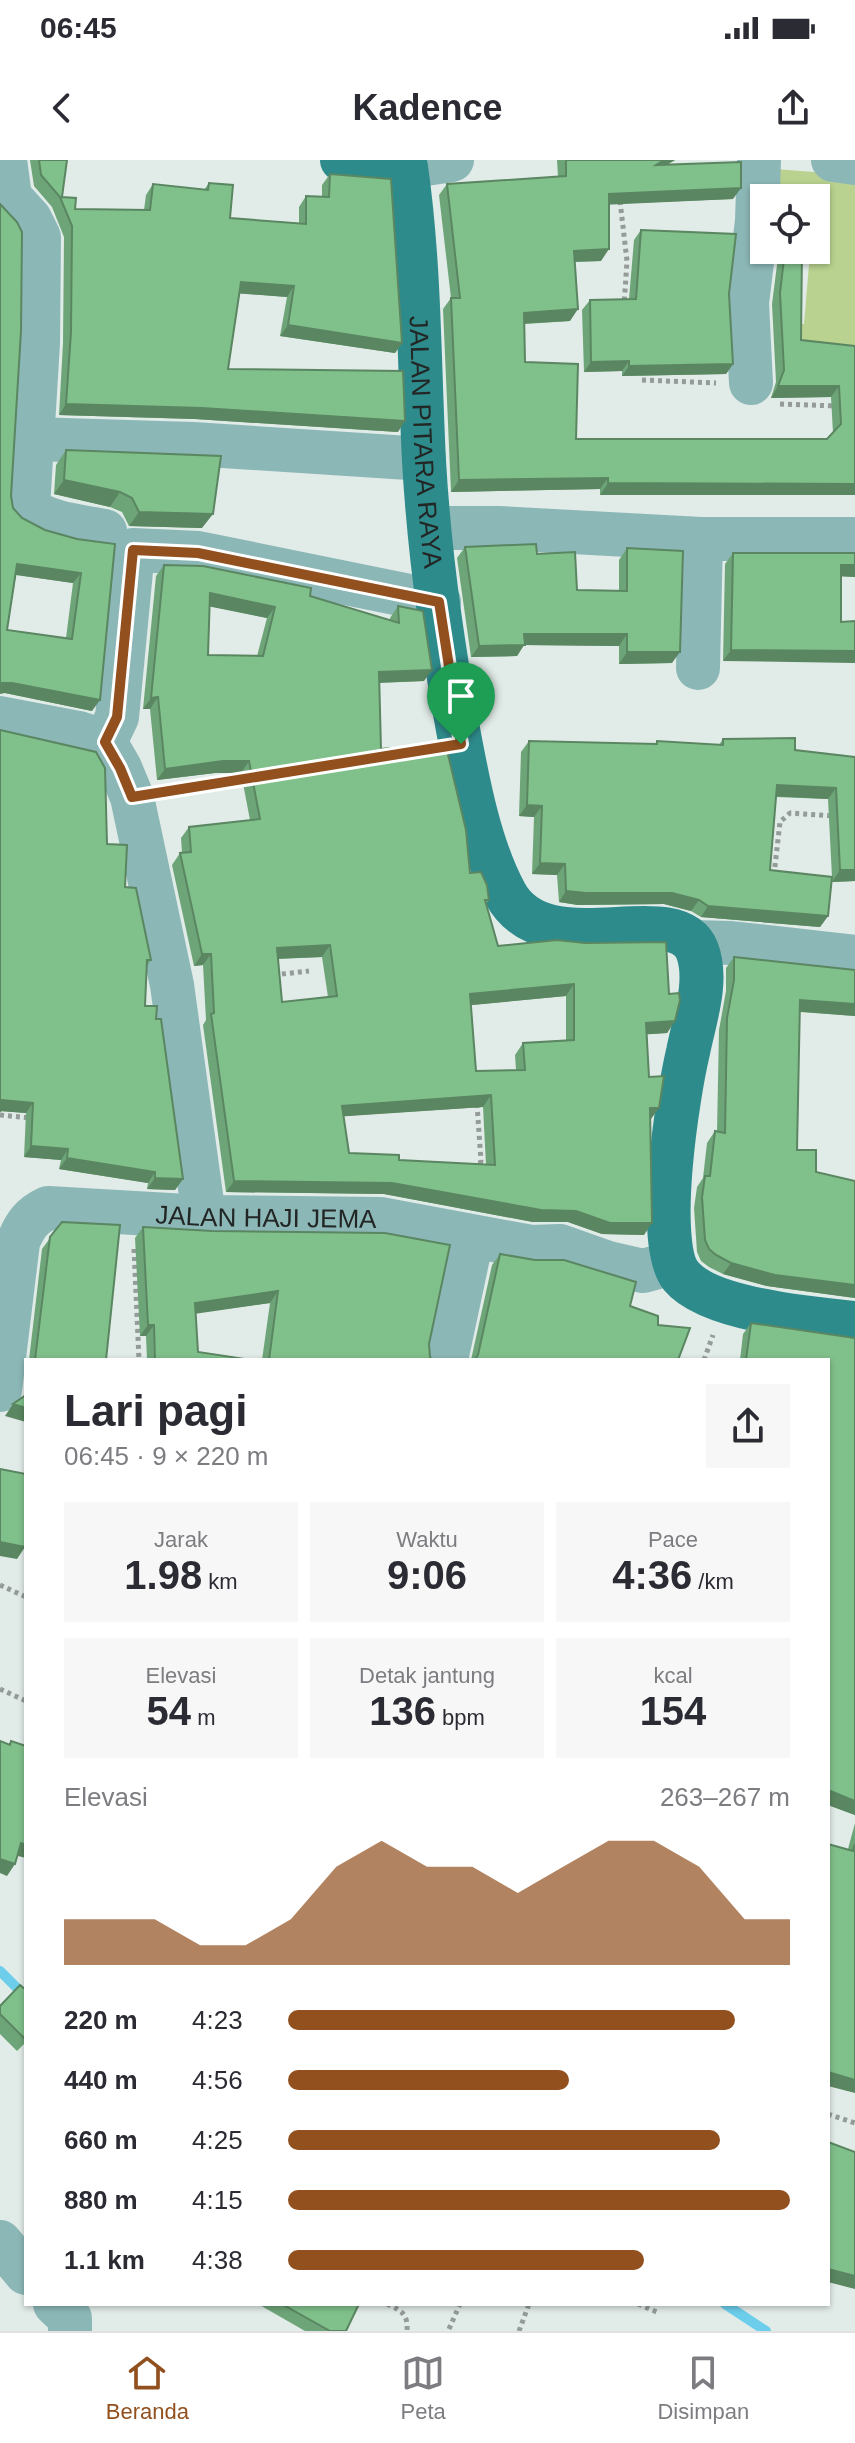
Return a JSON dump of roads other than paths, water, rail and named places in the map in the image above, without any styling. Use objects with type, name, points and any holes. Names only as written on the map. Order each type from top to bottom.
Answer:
[{"type":"main road","points":[[342,160],[405,164]]},
{"type":"main road","name":"JALAN PITARA RAYA","points":[[405,164],[419,288],[424,459],[439,602],[471,791],[497,875],[511,904],[535,921],[566,931],[652,928],[677,933],[693,942]]},
{"type":"main road","points":[[693,942],[698,954],[700,986],[677,1105],[670,1195],[669,1247],[672,1263],[687,1282],[722,1301],[855,1323]]},
{"type":"street","points":[[5,160],[10,197],[30,219],[39,237],[39,311],[28,508],[36,515],[119,541],[198,553],[439,602]]},
{"type":"street","points":[[405,164],[452,160]]},
{"type":"street","points":[[751,383],[747,303],[757,221],[759,160]]},
{"type":"street","points":[[802,160],[810,160]]},
{"type":"street","points":[[833,160],[855,163]]},
{"type":"street","points":[[32,439],[193,444],[424,459]]},
{"type":"street","points":[[430,528],[498,528],[701,539],[855,539]]},
{"type":"street","points":[[698,668],[701,539]]},
{"type":"street","points":[[105,742],[117,717],[119,541]]},
{"type":"street","points":[[0,718],[79,733],[105,742],[132,797],[172,985],[204,1217]]},
{"type":"street","points":[[693,942],[731,943],[855,957]]},
{"type":"street","name":"JALAN HAJI JEMA","points":[[0,1390],[18,1242],[24,1225],[35,1214],[48,1208],[204,1217],[380,1219],[531,1247],[560,1246],[608,1263],[643,1271],[672,1263]]},
{"type":"street","points":[[446,1358],[472,1238]]},
{"type":"street","points":[[57,2306],[70,2318],[70,2331]]},
{"type":"waterway","points":[[0,1971],[24,1995]]},
{"type":"waterway","points":[[728,2306],[766,2331]]}]
